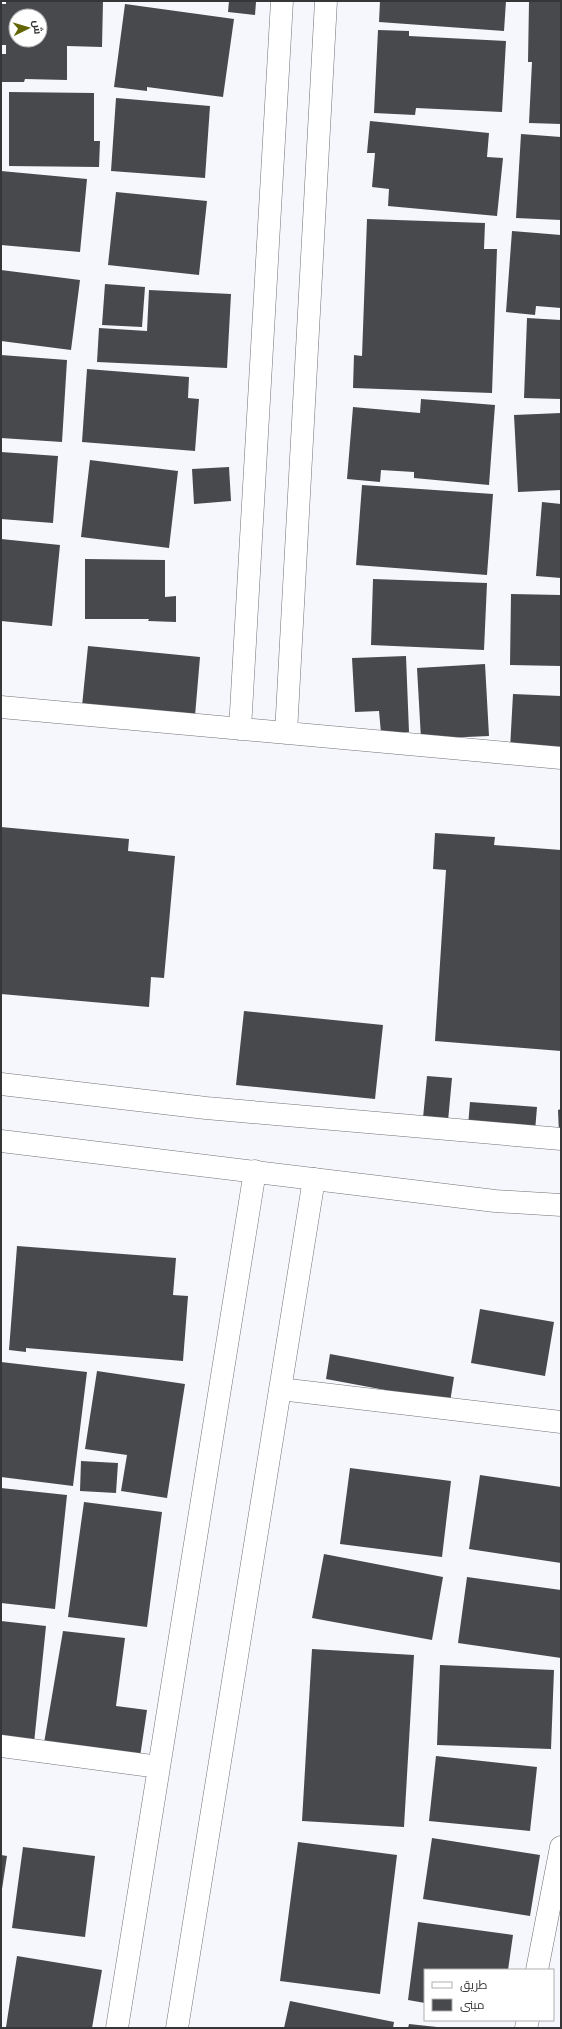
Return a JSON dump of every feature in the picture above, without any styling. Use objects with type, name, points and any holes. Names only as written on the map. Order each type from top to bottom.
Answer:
[{"type":"street","points":[[240,729],[282,1]]},
{"type":"street","points":[[286,733],[326,1]]},
{"type":"street","points":[[1,707],[561,758]]},
{"type":"street","points":[[1,1084],[206,1108],[561,1139]]},
{"type":"street","points":[[1,1141],[495,1201],[561,1205]]},
{"type":"street","points":[[117,2028],[255,1172]]},
{"type":"street","points":[[177,2028],[314,1179]]},
{"type":"street","points":[[280,1389],[561,1422]]},
{"type":"street","points":[[1,1746],[159,1767]]},
{"type":"street","points":[[538,1969],[561,1847]]},
{"type":"building","points":[[6,1],[103,1],[102,47],[67,46],[67,80],[25,79],[24,82],[1,82],[1,54],[6,54],[6,45],[1,45],[1,4],[6,4]]},
{"type":"building","points":[[229,1],[256,2],[255,15],[228,12]]},
{"type":"building","points":[[380,1],[506,1],[504,31],[379,22]]},
{"type":"building","points":[[529,1],[561,1],[561,124],[529,123],[532,62],[528,62]]},
{"type":"building","points":[[125,4],[234,19],[223,97],[147,87],[147,91],[114,87]]},
{"type":"building","points":[[378,30],[409,31],[409,36],[506,41],[502,112],[416,108],[415,115],[374,113]]},
{"type":"building","points":[[9,92],[94,93],[94,141],[100,141],[99,167],[9,166]]},
{"type":"building","points":[[116,98],[210,106],[205,178],[111,171]]},
{"type":"building","points":[[370,121],[489,133],[487,157],[503,158],[497,216],[388,206],[389,189],[372,187],[375,153],[367,153]]},
{"type":"building","points":[[521,134],[561,137],[561,220],[516,218]]},
{"type":"building","points":[[1,171],[87,179],[80,252],[1,245]]},
{"type":"building","points":[[116,192],[207,201],[199,275],[108,265]]},
{"type":"building","points":[[367,219],[485,223],[484,249],[497,249],[492,393],[353,388],[354,355],[362,356]]},
{"type":"building","points":[[512,231],[561,235],[561,308],[536,306],[535,315],[506,312]]},
{"type":"building","points":[[1,270],[80,280],[71,350],[1,341]]},
{"type":"building","points":[[105,284],[145,287],[142,327],[102,325]]},
{"type":"building","points":[[149,290],[231,294],[227,368],[97,362],[99,328],[147,331]]},
{"type":"building","points":[[527,318],[561,320],[561,399],[524,398]]},
{"type":"building","points":[[1,355],[67,360],[62,442],[1,438]]},
{"type":"building","points":[[87,369],[189,377],[188,398],[199,399],[195,451],[82,442]]},
{"type":"building","points":[[421,399],[495,405],[489,485],[414,478],[414,472],[381,470],[380,482],[347,479],[353,407],[420,413]]},
{"type":"building","points":[[561,413],[561,490],[518,492],[514,415]]},
{"type":"building","points":[[1,452],[58,456],[53,523],[1,519]]},
{"type":"building","points":[[90,460],[178,471],[169,548],[81,537]]},
{"type":"building","points":[[229,467],[231,501],[194,504],[192,469]]},
{"type":"building","points":[[362,485],[493,494],[487,575],[356,565]]},
{"type":"building","points":[[542,502],[561,504],[561,578],[536,576]]},
{"type":"building","points":[[1,539],[60,545],[52,626],[1,621]]},
{"type":"building","points":[[85,559],[165,560],[165,597],[176,596],[176,622],[148,621],[149,619],[85,619]]},
{"type":"building","points":[[373,579],[487,583],[484,650],[371,645]]},
{"type":"building","points":[[511,594],[561,595],[561,666],[510,665]]},
{"type":"building","points":[[88,646],[200,657],[195,716],[82,706]]},
{"type":"building","points":[[406,656],[409,732],[381,733],[379,711],[355,712],[352,658]]},
{"type":"building","points":[[485,664],[489,736],[421,739],[417,668]]},
{"type":"building","points":[[513,694],[561,696],[561,752],[510,749]]},
{"type":"building","points":[[1,827],[129,839],[128,851],[175,856],[164,978],[151,977],[149,1007],[1,994]]},
{"type":"building","points":[[435,833],[495,837],[494,845],[561,850],[561,1051],[435,1041],[446,870],[433,869]]},
{"type":"building","points":[[244,1011],[383,1025],[375,1099],[236,1085]]},
{"type":"building","points":[[427,1076],[452,1078],[448,1121],[423,1118]]},
{"type":"building","points":[[470,1102],[537,1107],[535,1131],[468,1126]]},
{"type":"building","points":[[561,1109],[561,1134],[559,1134],[558,1110]]},
{"type":"building","points":[[17,1246],[176,1258],[173,1295],[188,1296],[183,1361],[26,1348],[26,1352],[9,1350]]},
{"type":"building","points":[[480,1309],[554,1322],[545,1376],[471,1363]]},
{"type":"building","points":[[330,1354],[454,1377],[450,1402],[326,1379]]},
{"type":"building","points":[[1,1362],[87,1372],[73,1486],[1,1477]]},
{"type":"building","points":[[97,1371],[185,1384],[167,1498],[121,1491],[127,1455],[85,1449]]},
{"type":"building","points":[[81,1461],[118,1463],[116,1493],[80,1491]]},
{"type":"building","points":[[350,1468],[451,1481],[442,1557],[340,1544]]},
{"type":"building","points":[[480,1475],[561,1487],[561,1563],[469,1549]]},
{"type":"building","points":[[1,1488],[67,1495],[55,1609],[1,1603]]},
{"type":"building","points":[[84,1502],[162,1512],[147,1627],[68,1617]]},
{"type":"building","points":[[324,1554],[443,1577],[432,1640],[312,1618]]},
{"type":"building","points":[[467,1577],[561,1590],[561,1658],[458,1643]]},
{"type":"building","points":[[1,1621],[46,1626],[34,1743],[1,1738]]},
{"type":"building","points":[[63,1631],[125,1638],[116,1706],[147,1710],[140,1757],[44,1743]]},
{"type":"building","points":[[312,1649],[414,1655],[404,1827],[302,1821]]},
{"type":"building","points":[[440,1665],[554,1670],[551,1749],[437,1745]]},
{"type":"building","points":[[436,1756],[537,1767],[530,1831],[429,1821]]},
{"type":"building","points":[[432,1838],[540,1855],[530,1916],[423,1899]]},
{"type":"building","points":[[298,1842],[397,1855],[380,1994],[280,1981]]},
{"type":"building","points":[[23,1847],[95,1856],[85,1937],[12,1928]]},
{"type":"building","points":[[1,1855],[7,1856],[2,1889],[1,1889]]},
{"type":"building","points":[[418,1922],[513,1935],[508,1969],[424,1969],[424,2003],[408,2000]]},
{"type":"building","points":[[17,1956],[102,1970],[92,2028],[6,2027]]},
{"type":"building","points":[[290,2001],[394,2022],[393,2028],[284,2028]]},
{"type":"building","points":[[409,2024],[437,2027],[437,2028],[408,2028]]}]
